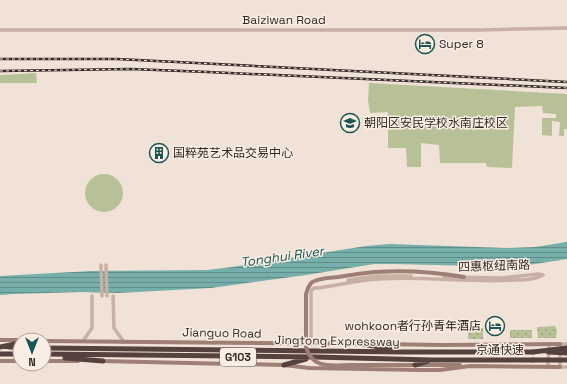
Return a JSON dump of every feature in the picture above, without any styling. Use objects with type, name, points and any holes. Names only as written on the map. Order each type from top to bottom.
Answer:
[{"type":"highway","points":[[0,347],[12,344]]},
{"type":"highway","points":[[363,344],[405,352]]},
{"type":"highway","points":[[533,352],[567,345]]},
{"type":"highway","points":[[0,347],[12,348]]},
{"type":"highway","name":"Jingtong Expressway","points":[[52,348],[533,352]]},
{"type":"highway","name":"京通快速","points":[[533,352],[567,353]]},
{"type":"highway","points":[[0,354],[12,354]]},
{"type":"highway","name":"Jingtong Expressway","points":[[52,355],[315,357],[432,360]]},
{"type":"highway","points":[[52,356],[103,361]]},
{"type":"highway","points":[[284,364],[315,357]]},
{"type":"highway","points":[[416,365],[432,360]]},
{"type":"highway","name":"京通快速","points":[[432,360],[567,360]]},
{"type":"main road","points":[[464,278],[434,273],[388,272],[326,279],[311,283],[306,294],[306,346],[308,354],[318,363],[323,365],[560,367]]},
{"type":"main road","points":[[0,340],[12,341]]},
{"type":"main road","name":"Jianguo Road","points":[[52,341],[440,345],[560,344]]},
{"type":"main road","points":[[0,360],[12,361]]},
{"type":"main road","points":[[52,361],[284,364],[309,368],[421,370],[440,370],[470,366]]},
{"type":"street","name":"Baiziwan Road","points":[[0,30],[457,30],[567,28]]},
{"type":"street","points":[[101,265],[102,296]]},
{"type":"street","points":[[106,265],[107,296]]},
{"type":"street","name":"四惠枢纽南路","points":[[538,274],[542,275],[539,278],[493,281],[409,278],[378,279],[314,288],[318,286],[376,276],[501,278],[538,274]]},
{"type":"street","points":[[311,344],[311,294],[314,288]]},
{"type":"street","points":[[83,341],[92,328],[92,296]]},
{"type":"street","points":[[113,296],[114,328],[124,342]]},
{"type":"street","points":[[548,367],[549,344]]},
{"type":"street","points":[[560,344],[560,367],[566,367],[567,345]]},
{"type":"street","name":"Jianguo Road","points":[[560,344],[567,345]]},
{"type":"green space","points":[[36,73],[37,83],[0,83],[0,75]]},
{"type":"green space","points":[[369,83],[567,94],[567,129],[564,129],[564,136],[559,136],[560,122],[552,121],[552,136],[542,135],[542,118],[556,118],[556,114],[543,113],[542,106],[515,107],[512,168],[487,167],[486,163],[440,163],[439,145],[421,143],[421,167],[407,167],[406,148],[388,148],[388,112],[370,113],[368,100]]},
{"type":"green space","points":[[100,174],[108,174],[120,183],[123,193],[120,203],[114,209],[108,212],[100,212],[88,203],[85,197],[85,189],[94,177]]},
{"type":"green space","points":[[555,326],[557,330],[556,338],[538,338],[537,327]]},
{"type":"green space","points":[[468,327],[483,328],[483,339],[468,339]]},
{"type":"green space","points":[[510,330],[532,330],[532,338],[510,338]]},
{"type":"water","points":[[567,242],[567,259],[516,267],[374,264],[211,288],[118,293],[82,292],[0,295],[0,276],[91,271],[207,270],[366,246],[389,244],[506,248],[535,247]]},
{"type":"railway","points":[[0,59],[117,59],[567,82]]},
{"type":"railway","points":[[0,71],[131,69],[567,88]]},
{"type":"place","name":"Super 8","points":[[425,44]]},
{"type":"place","name":"朝阳区安民学校水南庄校区","points":[[350,123]]},
{"type":"place","name":"国粹苑艺术品交易中心","points":[[159,153]]},
{"type":"place","name":"wohkoon者行孙青年酒店","points":[[495,326]]},
{"type":"water label","name":"Tonghui River","points":[[282,256]]}]
